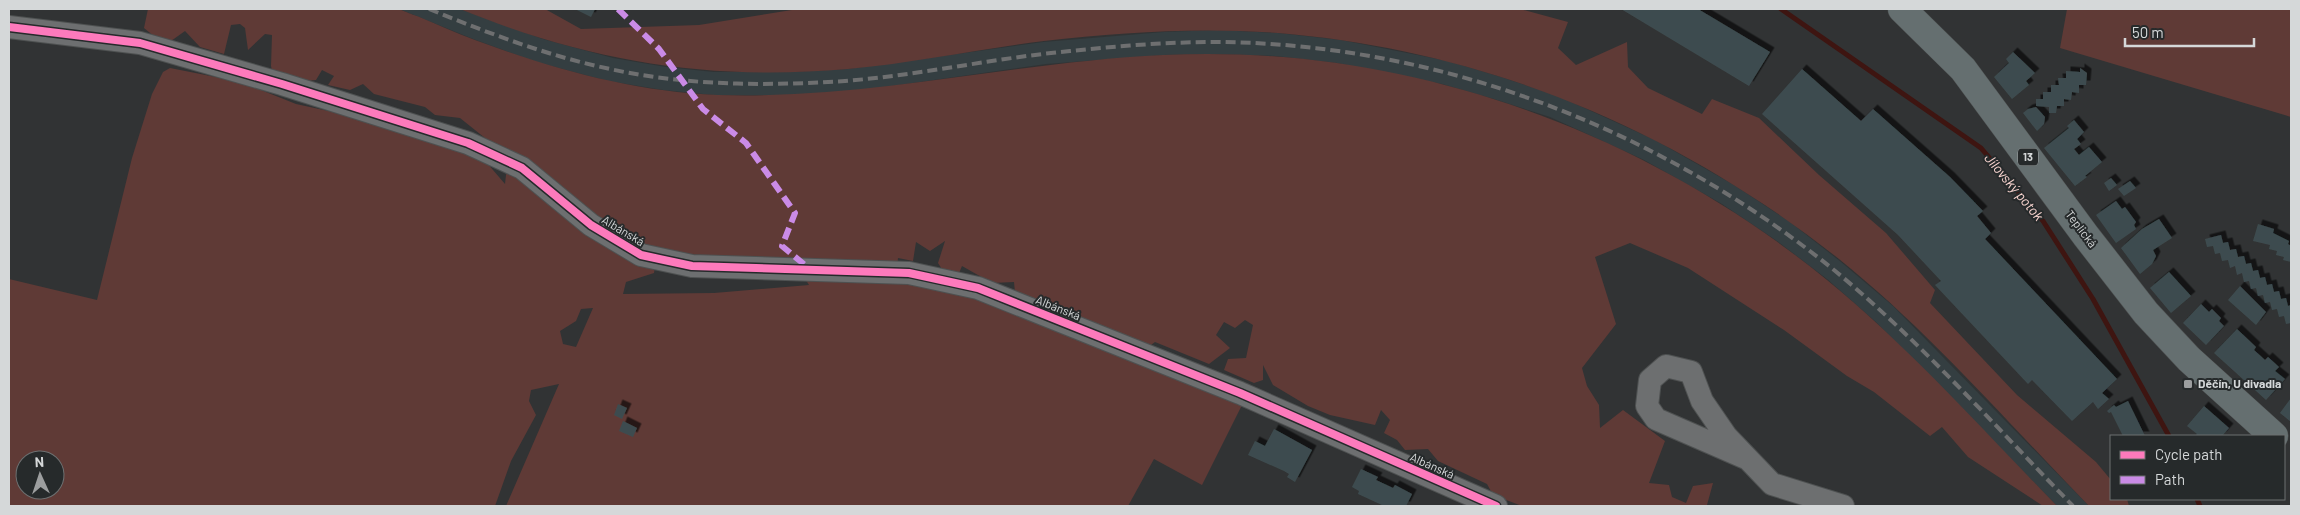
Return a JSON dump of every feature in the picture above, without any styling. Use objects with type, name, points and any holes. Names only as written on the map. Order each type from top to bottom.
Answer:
[{"type":"main road","name":"Teplická","points":[[1902,9],[1963,69],[2086,236],[2146,313],[2189,359],[2273,435]]},
{"type":"street","name":"Albánská","points":[[9,28],[140,43],[282,84],[468,143],[522,168],[591,225],[641,255],[692,266],[909,273],[978,288],[1240,393],[1496,506]]},
{"type":"street","points":[[1748,459],[1656,420],[1647,406],[1650,380],[1666,366],[1692,372],[1702,401],[1726,436],[1772,484],[1843,506]]},
{"type":"shaded area","points":[[391,8],[399,9],[504,51],[594,77],[656,89],[718,95],[830,92],[1051,65],[1163,55],[1253,55],[1342,64],[1430,81],[1516,106],[1599,139],[1679,179],[1755,226],[1827,280],[1858,306],[1945,390],[2057,506],[2043,506],[1968,457],[1942,427],[1930,436],[1874,392],[1847,376],[1784,330],[1688,268],[1630,243],[1595,257],[1616,324],[1582,368],[1587,386],[1599,405],[1600,428],[1623,410],[1665,441],[1649,483],[1669,485],[1672,497],[1686,503],[1693,486],[1713,483],[1707,505],[1522,506],[1493,495],[1487,484],[1438,461],[1428,449],[1405,450],[1397,440],[1384,433],[1390,420],[1381,410],[1375,425],[1330,415],[1308,406],[1273,385],[1263,365],[1263,380],[1254,383],[1224,370],[1228,359],[1246,358],[1253,325],[1245,320],[1235,328],[1224,322],[1216,335],[1230,348],[1209,364],[1155,342],[1140,353],[1114,343],[1104,326],[1065,314],[1060,324],[1244,401],[1202,485],[1154,459],[1128,506],[506,506],[559,384],[531,390],[529,401],[536,415],[511,461],[495,506],[9,506],[9,279],[97,300],[132,158],[152,94],[163,72],[170,68],[241,82],[296,104],[370,120],[465,151],[487,163],[505,184],[507,166],[495,146],[460,118],[435,115],[425,107],[374,94],[363,84],[350,90],[328,85],[334,76],[322,70],[316,80],[296,82],[273,75],[271,66],[272,35],[265,34],[248,50],[245,28],[240,24],[231,25],[224,54],[200,47],[185,31],[171,41],[155,37],[144,28],[148,9]],"holes":[[[945,241],[938,263],[947,277],[957,278],[962,266],[992,283],[1014,282],[1016,303],[1021,311],[954,290],[938,288],[940,280],[897,268],[898,258],[913,261],[916,242],[930,251]],[[657,253],[692,261],[796,264],[809,285],[714,293],[623,294],[626,282],[654,273]],[[593,308],[576,347],[563,344],[560,331],[576,321],[581,309]]]},
{"type":"shaded area","points":[[399,9],[460,9],[543,39],[613,58],[666,67],[714,72],[788,72],[848,69],[1043,42],[1164,32],[1217,30],[1278,33],[1341,40],[1448,61],[1558,96],[1655,140],[1734,185],[1790,222],[1893,306],[2089,506],[2057,506],[1877,323],[1827,279],[1777,241],[1722,204],[1644,160],[1550,117],[1494,99],[1442,84],[1337,63],[1276,56],[1216,54],[1165,55],[1046,64],[850,92],[788,95],[713,95],[663,90],[608,81],[536,62]]},
{"type":"shaded area","points":[[460,9],[545,9],[581,29],[699,25],[798,9],[1520,9],[1568,22],[1558,48],[1576,65],[1627,42],[1628,67],[1648,88],[1702,114],[1712,99],[1759,118],[1819,175],[1886,233],[1935,290],[1930,303],[2017,395],[2096,462],[2110,479],[2110,500],[2127,500],[2129,506],[2089,506],[1937,347],[1873,287],[1777,213],[1712,172],[1645,135],[1575,104],[1504,78],[1430,57],[1355,42],[1249,31],[1161,31],[1132,33],[1020,44],[848,69],[747,72],[698,69],[650,63],[603,54],[508,27]]},
{"type":"shaded area","points":[[2067,9],[2291,9],[2291,117],[2060,48]]},
{"type":"building","points":[[575,9],[595,9],[591,17]]},
{"type":"building","points":[[1621,9],[1698,9],[1770,52],[1749,86]]},
{"type":"building","points":[[2013,52],[2035,73],[2026,81],[2029,85],[2012,99],[1994,77],[2009,63],[2006,59]]},
{"type":"building","points":[[2080,68],[2087,73],[2086,85],[2079,85],[2079,93],[2072,92],[2071,100],[2064,99],[2064,106],[2057,106],[2056,113],[2049,113],[2049,107],[2036,106],[2036,99],[2043,99],[2043,92],[2051,92],[2051,85],[2059,85],[2058,78],[2066,78],[2066,71],[2080,72]]},
{"type":"building","points":[[1802,69],[1861,121],[1873,109],[1950,177],[1983,211],[1977,216],[1991,233],[1985,239],[2117,379],[2102,393],[2109,399],[2098,409],[2093,402],[2072,421],[2032,380],[2028,384],[1935,285],[1941,281],[1898,235],[1762,114]]},
{"type":"building","points":[[2036,107],[2045,117],[2044,124],[2037,131],[2023,113],[2028,109]]},
{"type":"building","points":[[2074,120],[2084,132],[2077,139],[2081,144],[2074,149],[2079,155],[2089,147],[2102,162],[2075,186],[2044,148],[2069,128],[2067,126]]},
{"type":"building","points":[[2111,178],[2117,185],[2109,191],[2104,183]]},
{"type":"building","points":[[2130,181],[2136,188],[2124,196],[2118,189]]},
{"type":"building","points":[[2116,201],[2122,209],[2125,207],[2136,222],[2134,225],[2136,229],[2116,243],[2096,215]]},
{"type":"building","points":[[2159,219],[2172,238],[2153,250],[2156,256],[2152,264],[2140,274],[2121,248],[2142,229]]},
{"type":"building","points":[[2258,224],[2274,229],[2273,233],[2289,241],[2288,244],[2291,246],[2291,262],[2283,260],[2284,257],[2276,255],[2277,251],[2269,249],[2270,245],[2253,241]]},
{"type":"building","points":[[2221,235],[2223,243],[2228,242],[2230,250],[2236,249],[2238,257],[2244,256],[2246,264],[2251,263],[2253,271],[2258,270],[2260,278],[2265,277],[2267,285],[2272,284],[2274,292],[2279,291],[2281,299],[2286,298],[2288,306],[2291,305],[2291,323],[2286,324],[2284,316],[2279,317],[2277,309],[2272,310],[2270,302],[2265,303],[2263,295],[2258,296],[2256,288],[2251,289],[2249,281],[2244,282],[2242,273],[2237,275],[2235,266],[2230,268],[2228,260],[2222,261],[2220,253],[2215,254],[2213,246],[2207,247],[2205,239]]},
{"type":"building","points":[[2169,272],[2191,296],[2171,313],[2150,288]]},
{"type":"building","points":[[2240,286],[2266,312],[2256,325],[2228,300]]},
{"type":"building","points":[[2201,304],[2209,312],[2212,309],[2221,318],[2219,321],[2224,326],[2206,345],[2183,323]]},
{"type":"building","points":[[2237,329],[2256,347],[2254,350],[2265,360],[2268,357],[2279,367],[2275,371],[2285,379],[2266,400],[2214,353]]},
{"type":"building","points":[[2291,398],[2291,422],[2280,413]]},
{"type":"building","points":[[2128,401],[2145,435],[2122,435],[2111,412],[2107,411],[2114,405],[2116,407]]},
{"type":"building","points":[[618,404],[627,408],[622,419],[614,415]]},
{"type":"building","points":[[2204,406],[2229,428],[2223,435],[2196,435],[2187,426]]},
{"type":"building","points":[[623,421],[637,428],[633,437],[619,431]]},
{"type":"building","points":[[1274,429],[1312,450],[1295,482],[1287,477],[1289,474],[1284,471],[1248,455],[1255,441],[1265,446]]},
{"type":"building","points":[[1361,469],[1378,477],[1376,480],[1393,488],[1395,485],[1412,494],[1406,506],[1384,506],[1358,494],[1359,491],[1352,487]]},
{"type":"waterway","name":"Jílovský potok","points":[[1781,9],[1981,148],[2043,221],[2093,299],[2168,435]]},
{"type":"waterway","name":"Jílovský potok","points":[[2197,500],[2200,506]]},
{"type":"railway","points":[[429,9],[496,35],[564,58],[639,75],[698,82],[786,84],[845,81],[1070,51],[1142,45],[1215,42],[1299,46],[1382,58],[1463,77],[1543,104],[1621,136],[1695,175],[1767,220],[1834,270],[1866,297],[1927,355],[2073,506]]},
{"type":"marked path","points":[[618,9],[659,49],[703,109],[746,143],[795,213],[782,246],[811,270]]},
{"type":"cycle path","points":[[9,27],[140,43],[282,84],[468,143],[522,168],[591,225],[641,255],[692,266],[909,273],[978,288],[1240,393],[1496,506]]},
{"type":"place","name":"Děčín, U divadla","points":[[2188,384]]}]
